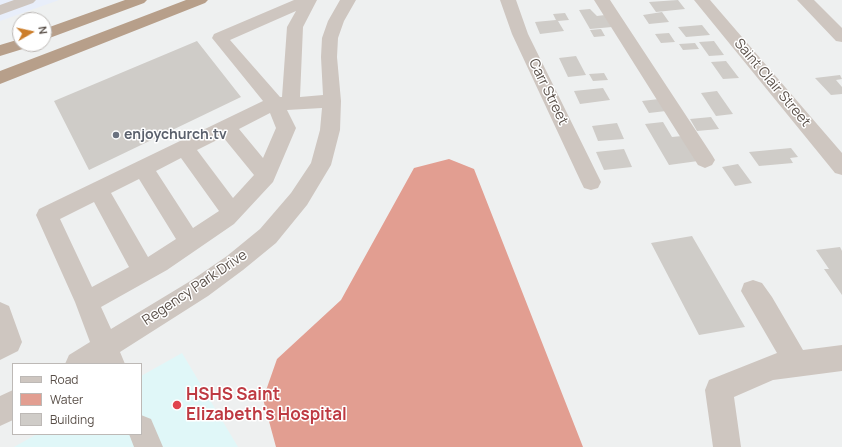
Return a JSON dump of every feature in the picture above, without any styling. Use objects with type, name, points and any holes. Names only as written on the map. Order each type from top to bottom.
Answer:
[{"type":"highway","points":[[52,32],[139,0]]},
{"type":"highway","points":[[0,78],[200,0]]},
{"type":"highway","points":[[0,52],[12,47]]},
{"type":"street","points":[[0,10],[28,0]]},
{"type":"street","points":[[283,103],[220,38],[308,0]]},
{"type":"street","points":[[87,302],[144,271],[226,218],[266,176],[286,128],[283,103],[295,27],[308,0]]},
{"type":"street","name":"Regency Park Drive","points":[[82,363],[108,356],[235,263],[268,236],[299,199],[320,165],[330,130],[332,101],[329,57],[330,38],[336,21],[348,0]]},
{"type":"street","points":[[508,0],[513,0]]},
{"type":"street","name":"Carr Street","points":[[508,0],[520,34],[591,182]]},
{"type":"street","points":[[602,0],[705,160]]},
{"type":"street","name":"Saint Clair Street","points":[[702,0],[842,167]]},
{"type":"street","points":[[805,0],[842,36]]},
{"type":"street","points":[[108,356],[87,302],[47,215],[226,127],[283,103],[332,101]]},
{"type":"street","points":[[226,127],[266,176]]},
{"type":"street","points":[[184,148],[232,213]]},
{"type":"street","points":[[143,168],[190,242]]},
{"type":"street","points":[[98,190],[144,271]]},
{"type":"street","points":[[752,291],[763,305],[797,364]]},
{"type":"street","points":[[0,314],[9,342],[0,347]]},
{"type":"street","points":[[727,447],[719,390],[772,367],[842,358]]},
{"type":"street","points":[[0,412],[12,405]]},
{"type":"street","points":[[142,431],[149,447]]},
{"type":"shaded area","points":[[0,0],[59,0],[25,12],[12,12],[12,17],[0,21]]},
{"type":"shaded area","name":"HSHS Saint Elizabeth's Hospital","points":[[182,353],[238,447],[14,447],[35,435],[142,435],[142,375]]},
{"type":"water","points":[[449,159],[474,169],[583,447],[276,447],[263,399],[277,359],[341,300],[414,168]]},
{"type":"building","points":[[678,0],[685,9],[656,12],[649,2]]},
{"type":"building","points":[[590,9],[597,16],[605,15],[612,27],[590,29],[579,10]]},
{"type":"building","points":[[662,12],[669,22],[649,24],[643,15]]},
{"type":"building","points":[[565,13],[569,20],[558,21],[564,31],[540,34],[535,22],[556,20],[553,14]]},
{"type":"building","points":[[702,25],[710,35],[686,37],[678,27]]},
{"type":"building","points":[[601,29],[605,36],[594,37],[590,30]]},
{"type":"building","points":[[669,33],[675,42],[661,43],[655,34]]},
{"type":"building","name":"enjoychurch.tv","points":[[197,41],[241,97],[89,170],[54,101]]},
{"type":"building","points":[[714,41],[724,55],[709,56],[699,42]]},
{"type":"building","points":[[695,43],[699,49],[683,50],[679,44]]},
{"type":"building","points":[[576,56],[586,75],[568,77],[559,58]]},
{"type":"building","points":[[726,61],[739,78],[723,79],[711,62]]},
{"type":"building","points":[[604,73],[608,80],[593,81],[589,74]]},
{"type":"building","points":[[840,75],[842,79],[836,80],[842,87],[842,94],[831,95],[815,78]]},
{"type":"building","points":[[603,88],[610,100],[580,104],[574,91]]},
{"type":"building","points":[[717,91],[733,114],[716,116],[701,93]]},
{"type":"building","points":[[659,99],[666,111],[649,113],[642,101]]},
{"type":"building","points":[[711,117],[719,129],[697,131],[690,119]]},
{"type":"building","points":[[663,122],[672,137],[682,136],[698,161],[669,165],[645,124]]},
{"type":"building","points":[[617,123],[624,139],[598,141],[592,126]]},
{"type":"building","points":[[791,148],[798,157],[790,158],[793,163],[759,166],[749,152]]},
{"type":"building","points":[[624,149],[632,167],[604,170],[596,152]]},
{"type":"building","points":[[738,164],[752,183],[735,186],[722,167]]},
{"type":"building","points":[[692,236],[745,327],[699,335],[651,243]]},
{"type":"building","points":[[840,247],[842,251],[842,295],[824,269],[829,269],[816,250]]},
{"type":"place","name":"enjoychurch.tv","points":[[116,135]]},
{"type":"place","name":"HSHS Saint Elizabeth's Hospital","points":[[177,405]]}]
